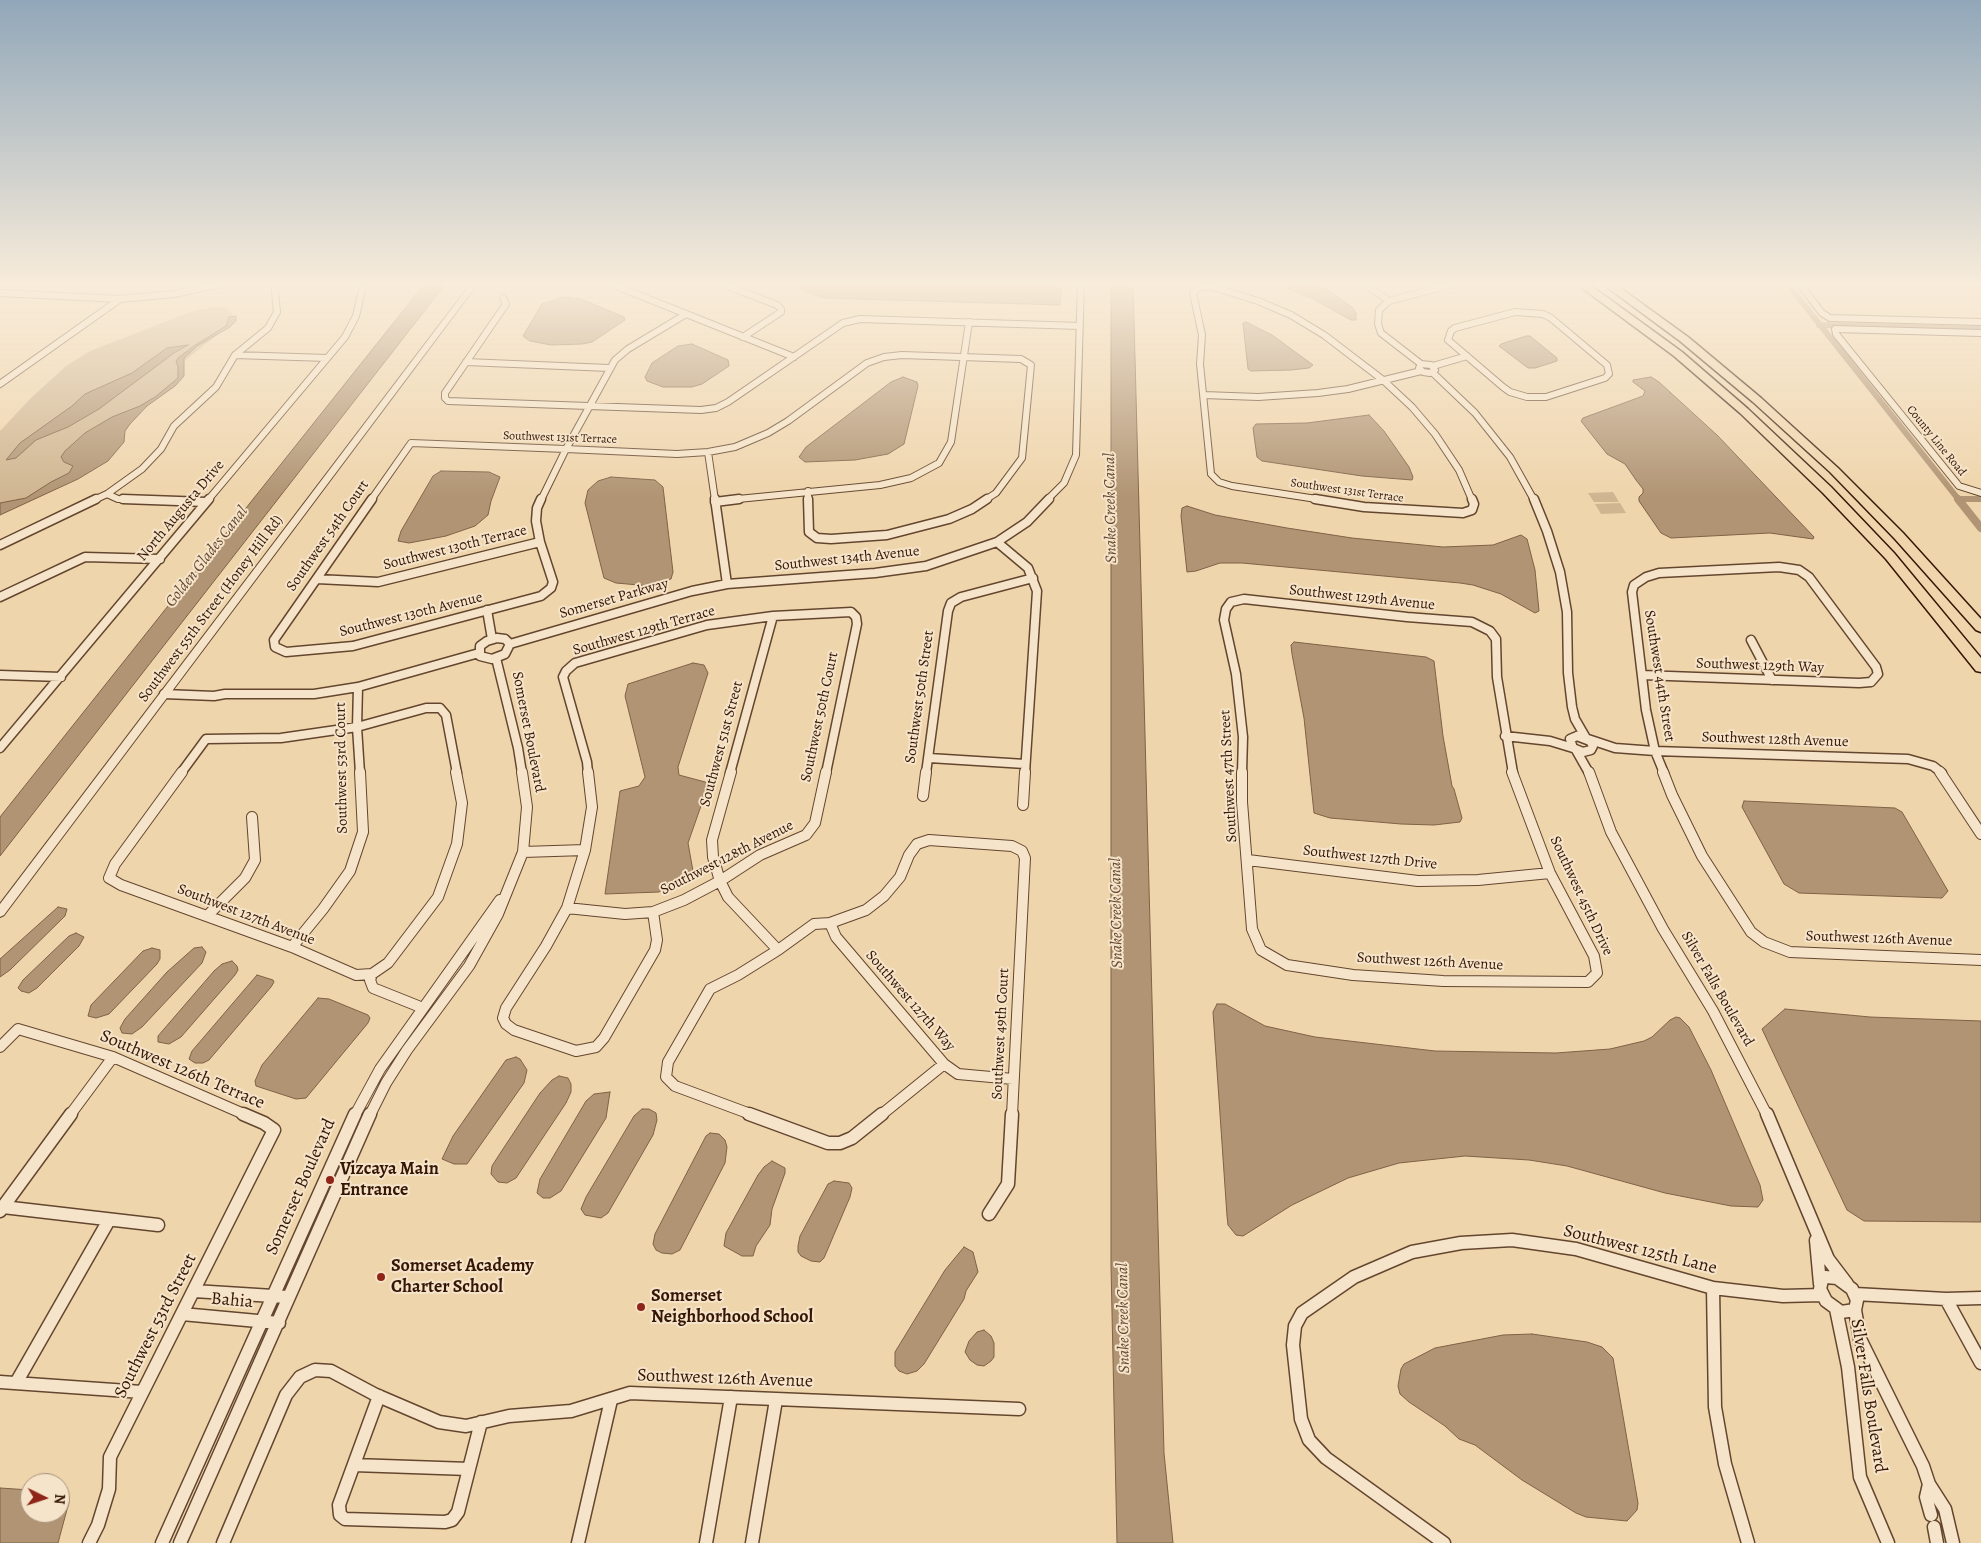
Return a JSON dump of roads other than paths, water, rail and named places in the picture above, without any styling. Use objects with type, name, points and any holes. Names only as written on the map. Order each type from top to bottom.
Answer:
[{"type":"highway","points":[[1678,354],[1744,411],[1827,490],[1890,556],[1981,667]]},
{"type":"highway","points":[[1701,354],[1764,407],[1834,470],[1899,536],[1981,627]]},
{"type":"street","points":[[0,384],[42,354]]},
{"type":"street","points":[[0,545],[107,494],[142,469],[161,450],[174,426],[216,387],[236,354]]},
{"type":"street","name":"North Augusta Drive","points":[[0,748],[61,677],[117,606],[160,559],[330,354]]},
{"type":"street","name":"Southwest 55th Street (Honey Hill Rd)","points":[[0,912],[421,354]]},
{"type":"street","points":[[472,354],[445,393],[446,399],[457,402],[695,411],[708,410],[728,402],[798,354]]},
{"type":"street","points":[[540,542],[536,521],[538,508],[609,368],[622,354]]},
{"type":"street","points":[[786,354],[794,357]]},
{"type":"street","points":[[715,502],[880,485],[911,478],[938,463],[951,442],[965,354]]},
{"type":"street","name":"Southwest 134th Avenue","points":[[726,584],[875,573],[926,566],[965,555],[998,542],[1027,522],[1064,483],[1076,454],[1079,354]]},
{"type":"street","points":[[1201,354],[1204,395],[1289,396],[1348,388],[1383,380],[1421,368],[1432,369],[1467,356]]},
{"type":"street","points":[[1349,354],[1383,380]]},
{"type":"street","points":[[1405,354],[1421,368]]},
{"type":"street","points":[[1465,354],[1510,392],[1546,397],[1605,378],[1609,374],[1607,364],[1595,354]]},
{"type":"street","name":"County Line Road","points":[[1852,354],[1959,486],[1969,491],[1981,493]]},
{"type":"street","points":[[726,584],[708,452],[735,447],[768,433],[788,421],[867,363],[884,357],[902,355],[1021,359],[1031,365],[1022,458],[1012,476],[996,493],[972,509],[950,519],[887,535],[831,539],[817,538],[809,532],[808,491]]},
{"type":"street","points":[[234,356],[327,358]]},
{"type":"street","points":[[466,362],[609,368]]},
{"type":"street","points":[[1432,369],[1475,413],[1498,441],[1531,492],[1541,515],[1560,572],[1567,612],[1568,673],[1575,720],[1574,743],[1505,736]]},
{"type":"street","name":"Southwest 131st Terrace","points":[[1204,395],[1211,474],[1219,482],[1232,486],[1364,507],[1464,514],[1472,510],[1474,504],[1459,470],[1435,434],[1412,407],[1383,380]]},
{"type":"street","name":"Southwest 131st Terrace","points":[[411,443],[677,454],[708,452]]},
{"type":"street","name":"Southwest 54th Court","points":[[275,647],[274,640],[411,443]]},
{"type":"street","points":[[107,494],[118,499],[206,502]]},
{"type":"street","name":"Southwest 130th Terrace","points":[[317,579],[385,580],[540,542]]},
{"type":"street","name":"Southwest 130th Avenue","points":[[275,647],[286,652],[353,646],[541,596],[551,588],[553,582],[540,542]]},
{"type":"street","points":[[998,542],[1028,568],[1037,591],[1023,805]]},
{"type":"street","points":[[0,597],[85,557],[160,559]]},
{"type":"street","name":"Southwest 44th Street","points":[[1777,949],[1751,932],[1702,856],[1672,795],[1655,751],[1646,710],[1632,592],[1638,581],[1659,573],[1779,567],[1799,570],[1817,586],[1876,667],[1878,674],[1876,678]]},
{"type":"street","name":"Southwest 50th Street","points":[[923,796],[948,611],[951,603],[961,597],[1032,578]]},
{"type":"street","name":"Somerset Parkway","points":[[510,644],[692,591],[726,584]]},
{"type":"street","name":"Southwest 129th Avenue","points":[[1231,602],[1244,599],[1406,617],[1472,622],[1490,630]]},
{"type":"street","name":"Southwest 47th Street","points":[[1231,602],[1226,609],[1224,620],[1236,674],[1243,737],[1242,802],[1252,929],[1261,950]]},
{"type":"street","points":[[487,610],[492,639]]},
{"type":"street","name":"Southwest 129th Terrace","points":[[585,850],[592,807],[587,762],[564,683],[563,677],[566,671],[575,664],[707,625],[773,616],[851,612]]},
{"type":"street","name":"Southwest 50th Court","points":[[810,830],[815,823],[857,624],[856,617],[851,612]]},
{"type":"street","name":"Southwest 51st Street","points":[[773,616],[712,840],[713,857],[720,881],[728,896],[778,950]]},
{"type":"street","name":"Southwest 45th Drive","points":[[1490,630],[1496,639],[1497,677],[1512,771],[1550,873],[1594,956],[1598,973]]},
{"type":"street","points":[[492,639],[505,639],[510,644],[505,654],[496,658],[483,658],[479,653],[480,646],[492,639]]},
{"type":"street","points":[[1751,640],[1772,680]]},
{"type":"street","points":[[166,691],[214,696],[225,694],[314,694],[358,687],[479,653]]},
{"type":"street","name":"Somerset Boulevard","points":[[180,1543],[279,1323],[350,1153],[382,1091],[407,1050],[469,966],[498,914],[523,852],[527,807],[518,748],[496,658]]},
{"type":"street","points":[[0,675],[61,677]]},
{"type":"street","name":"Southwest 129th Way","points":[[1642,675],[1859,683],[1871,682],[1876,678]]},
{"type":"street","name":"Southwest 53rd Court","points":[[292,947],[323,909],[350,871],[363,832],[357,727],[358,687]]},
{"type":"street","points":[[357,727],[426,708],[440,708],[446,715],[462,803],[458,844],[438,897],[388,963],[372,974],[370,980],[373,988],[418,1006]]},
{"type":"street","points":[[1575,720],[1587,739]]},
{"type":"street","name":"Southwest 127th Avenue","points":[[357,727],[281,738],[206,739],[115,864],[109,878],[121,885],[292,947],[356,975],[372,974]]},
{"type":"street","name":"Southwest 128th Avenue","points":[[1574,743],[1587,739],[1616,748]]},
{"type":"street","name":"Silver Falls Boulevard","points":[[1587,739],[1593,746],[1590,751],[1590,767],[1588,770]]},
{"type":"street","name":"Southwest 128th Avenue","points":[[1574,743],[1590,751],[1616,748],[1655,751],[1908,759],[1933,766],[1942,774],[1981,834]]},
{"type":"street","name":"Silver Falls Boulevard","points":[[1574,743],[1588,770],[1611,832],[1663,929],[1714,1011],[1762,1102],[1814,1228],[1836,1272],[1851,1289],[1857,1300],[1855,1310],[1860,1339],[1929,1484],[1945,1509],[1953,1543]]},
{"type":"street","points":[[928,758],[1025,764]]},
{"type":"street","points":[[207,916],[245,878],[255,860],[252,817]]},
{"type":"street","name":"Southwest 128th Avenue","points":[[567,908],[625,914],[653,912],[684,900],[780,845],[799,840],[810,830]]},
{"type":"street","points":[[944,1064],[852,1138],[840,1143],[828,1142],[675,1086],[666,1077],[668,1062],[710,990],[778,950],[814,924],[830,923],[866,910],[884,896],[900,877],[909,855],[917,844],[929,840],[1012,846],[1022,851]]},
{"type":"street","points":[[523,852],[585,850],[567,908],[546,946],[506,1008],[503,1018],[506,1024],[514,1030],[576,1051],[596,1047],[604,1038],[655,950],[657,940],[653,912]]},
{"type":"street","name":"Southwest 49th Court","points":[[988,1214],[1008,1184],[1025,858],[1022,851]]},
{"type":"street","name":"Southwest 127th Drive","points":[[1248,860],[1418,880],[1478,880],[1550,873]]},
{"type":"street","name":"Somerset Boulevard","points":[[162,1543],[354,1116],[380,1069],[486,921],[516,870]]},
{"type":"street","name":"Southwest 127th Way","points":[[830,923],[836,937],[944,1064],[958,1074],[1013,1079]]},
{"type":"street","name":"Southwest 126th Avenue","points":[[1777,949],[1790,952],[1981,960]]},
{"type":"street","name":"Southwest 126th Avenue","points":[[1261,950],[1288,965],[1353,975],[1443,981],[1547,983],[1588,982],[1598,973]]},
{"type":"street","name":"Southwest 126th Terrace","points":[[0,1048],[18,1029],[113,1057],[264,1123],[274,1130]]},
{"type":"street","points":[[1,1209],[113,1057]]},
{"type":"street","name":"Southwest 53rd Street","points":[[88,1543],[98,1525],[109,1489],[110,1457],[274,1130]]},
{"type":"street","points":[[1,1209],[158,1226]]},
{"type":"street","points":[[16,1383],[109,1220]]},
{"type":"street","name":"Silver Falls Boulevard","points":[[1814,1228],[1819,1258],[1821,1289]]},
{"type":"street","name":"Southwest 125th Lane","points":[[1444,1543],[1326,1458],[1309,1440],[1301,1419],[1293,1345],[1295,1326],[1302,1314],[1354,1277],[1412,1252],[1461,1242],[1512,1240],[1576,1249],[1713,1288],[1784,1296],[1821,1289]]},
{"type":"street","points":[[1855,1310],[1846,1313],[1836,1310],[1821,1289],[1826,1277],[1832,1277],[1851,1289],[1946,1299],[1981,1298]]},
{"type":"street","points":[[1713,1288],[1715,1407],[1725,1464],[1748,1543]]},
{"type":"street","name":"Bahia","points":[[194,1291],[289,1297]]},
{"type":"street","points":[[1946,1299],[1981,1363]]},
{"type":"street","name":"Silver Falls Boulevard","points":[[1836,1310],[1848,1367],[1860,1477],[1888,1543]]},
{"type":"street","name":"Bahia","points":[[182,1314],[279,1323]]},
{"type":"street","name":"Southwest 126th Avenue","points":[[223,1543],[286,1395],[300,1377],[315,1370],[331,1371],[379,1396],[439,1422],[466,1426],[509,1416],[571,1411],[630,1393],[1020,1409]]},
{"type":"street","points":[[0,1382],[142,1392]]},
{"type":"street","points":[[379,1396],[339,1505],[340,1515],[345,1519],[445,1522],[452,1520],[458,1512],[482,1422]]},
{"type":"street","points":[[706,1543],[731,1397]]},
{"type":"street","points":[[578,1543],[611,1400]]},
{"type":"street","points":[[752,1543],[776,1400]]},
{"type":"street","points":[[354,1465],[469,1469]]},
{"type":"street","name":"Silver Falls Boulevard","points":[[1929,1484],[1926,1497],[1937,1543]]},
{"type":"water","points":[[159,354],[173,354],[99,409],[68,427],[36,440],[16,458],[6,460],[20,443],[72,406],[85,394],[132,373]]},
{"type":"water","points":[[183,354],[188,354],[184,358],[184,376],[175,386],[147,406],[130,424],[125,431],[124,442],[108,461],[78,479],[0,515],[0,503],[26,498],[69,473],[73,466],[64,462],[61,457],[85,433],[112,417],[140,406],[155,397],[178,378],[176,362]]},
{"type":"water","points":[[369,354],[391,354],[0,856],[0,817]]},
{"type":"water","points":[[666,354],[715,354],[728,360],[729,366],[702,384],[692,387],[663,387],[647,381],[645,377],[652,363]]},
{"type":"water","name":"Snake Creek Canal","points":[[1111,354],[1135,354],[1164,1453],[1173,1543],[1117,1543],[1111,1266]]},
{"type":"water","points":[[1246,354],[1298,354],[1313,365],[1309,368],[1291,370],[1251,371],[1248,369]]},
{"type":"water","points":[[1510,354],[1552,354],[1557,358],[1557,361],[1535,368],[1528,368]]},
{"type":"water","points":[[903,377],[917,382],[918,386],[904,444],[888,454],[855,460],[805,462],[799,457],[806,447],[891,382]]},
{"type":"water","points":[[1651,377],[1659,382],[1718,436],[1814,537],[1813,539],[1770,533],[1671,538],[1661,533],[1639,501],[1643,489],[1625,464],[1607,454],[1581,421],[1583,418],[1643,396],[1645,391],[1633,380]]},
{"type":"water","points":[[1369,415],[1384,431],[1409,467],[1413,477],[1412,480],[1362,476],[1262,461],[1257,457],[1253,428],[1256,424],[1307,423]]},
{"type":"water","points":[[441,471],[489,472],[500,477],[488,515],[475,526],[446,536],[409,543],[398,541],[401,531],[433,476]]},
{"type":"water","points":[[611,477],[655,480],[663,487],[673,572],[671,579],[650,586],[616,583],[604,578],[585,503],[588,490],[598,481]]},
{"type":"water","points":[[1187,506],[1215,515],[1287,528],[1352,538],[1443,547],[1493,545],[1521,535],[1527,539],[1535,570],[1539,611],[1535,613],[1501,594],[1460,583],[1242,563],[1220,563],[1187,572],[1181,516],[1182,508]]},
{"type":"water","points":[[1294,642],[1426,657],[1434,661],[1443,736],[1452,786],[1462,818],[1460,822],[1434,825],[1401,824],[1330,818],[1314,813],[1304,718],[1292,654],[1291,645]]},
{"type":"water","points":[[693,663],[704,665],[708,673],[678,767],[679,775],[709,783],[688,843],[693,871],[659,892],[605,894],[620,791],[639,786],[645,777],[625,696],[628,684]]},
{"type":"water","points":[[1744,801],[1895,808],[1902,812],[1948,891],[1942,898],[1799,893],[1784,884],[1742,807]]},
{"type":"water","points":[[58,907],[67,909],[65,916],[10,970],[0,977],[0,959]]},
{"type":"water","points":[[76,933],[84,937],[79,946],[37,988],[29,993],[18,988],[23,980],[69,936]]},
{"type":"water","points":[[202,947],[206,952],[202,963],[142,1027],[132,1034],[122,1033],[120,1028],[125,1019],[167,972],[194,948]]},
{"type":"water","points":[[152,948],[160,950],[160,959],[157,964],[109,1014],[96,1018],[88,1016],[91,1005],[143,951]]},
{"type":"water","points":[[232,961],[238,970],[235,975],[181,1037],[169,1044],[158,1042],[158,1036],[214,971],[222,964]]},
{"type":"water","points":[[257,975],[273,980],[274,982],[271,987],[209,1060],[203,1063],[195,1063],[189,1059],[192,1051]]},
{"type":"water","points":[[318,998],[329,999],[368,1015],[370,1018],[368,1023],[306,1098],[296,1099],[256,1086],[255,1081],[262,1065]]},
{"type":"water","points":[[1217,1004],[1225,1004],[1265,1026],[1315,1037],[1435,1051],[1556,1053],[1610,1049],[1644,1041],[1652,1037],[1670,1020],[1676,1017],[1680,1018],[1689,1027],[1711,1070],[1760,1185],[1763,1200],[1758,1207],[1731,1206],[1665,1193],[1567,1166],[1529,1160],[1465,1156],[1399,1163],[1348,1178],[1292,1205],[1243,1236],[1236,1235],[1228,1225],[1227,1216],[1213,1012]]},
{"type":"water","points":[[1785,1009],[1870,1017],[1981,1021],[1981,1222],[1864,1221],[1847,1210],[1762,1029]]},
{"type":"water","points":[[516,1057],[520,1059],[527,1070],[524,1083],[467,1164],[454,1164],[442,1159],[453,1136],[506,1060]]},
{"type":"water","points":[[559,1076],[568,1078],[571,1084],[571,1092],[566,1103],[516,1178],[507,1183],[498,1182],[491,1174],[492,1166],[540,1093],[552,1080]]},
{"type":"water","points":[[610,1092],[606,1118],[561,1191],[550,1198],[543,1198],[537,1193],[540,1179],[586,1101],[594,1094]]},
{"type":"water","points":[[642,1109],[649,1109],[656,1113],[657,1120],[653,1135],[608,1213],[601,1218],[585,1215],[581,1209],[586,1197],[634,1116]]},
{"type":"water","points":[[710,1133],[719,1134],[725,1140],[727,1147],[725,1163],[680,1250],[672,1254],[662,1253],[656,1250],[653,1244],[655,1234],[706,1136]]},
{"type":"water","points":[[772,1161],[785,1168],[785,1173],[772,1209],[770,1225],[756,1246],[753,1256],[742,1256],[724,1246],[726,1233],[758,1175]]},
{"type":"water","points":[[834,1181],[849,1183],[852,1188],[850,1197],[824,1258],[820,1262],[811,1261],[801,1256],[798,1252],[800,1236],[828,1184]]},
{"type":"water","points":[[964,1247],[973,1252],[978,1272],[966,1291],[964,1299],[924,1364],[917,1371],[907,1374],[899,1371],[895,1366],[895,1352],[945,1270]]},
{"type":"water","points":[[984,1330],[991,1336],[994,1343],[994,1357],[984,1366],[977,1365],[970,1360],[965,1352],[969,1341],[977,1332]]},
{"type":"water","points":[[1532,1334],[1587,1342],[1602,1347],[1613,1358],[1638,1503],[1637,1510],[1627,1521],[1586,1517],[1576,1513],[1522,1480],[1475,1445],[1459,1439],[1445,1426],[1400,1394],[1398,1386],[1401,1369],[1404,1364],[1435,1348],[1503,1335]]},
{"type":"water","points":[[0,1488],[20,1489],[20,1523],[63,1523],[58,1543],[0,1543]]},
{"type":"waterway","points":[[1843,354],[1958,499]]},
{"type":"waterway","points":[[1958,499],[1981,499]]},
{"type":"waterway","points":[[1958,499],[1981,528]]},
{"type":"place","name":"Vizcaya Main Entrance","points":[[330,1180]]},
{"type":"place","name":"Somerset Academy Charter School","points":[[381,1277]]},
{"type":"place","name":"Somerset Neighborhood School","points":[[641,1307]]},
{"type":"water label","name":"Golden Glades Canal","points":[[207,557]]}]
